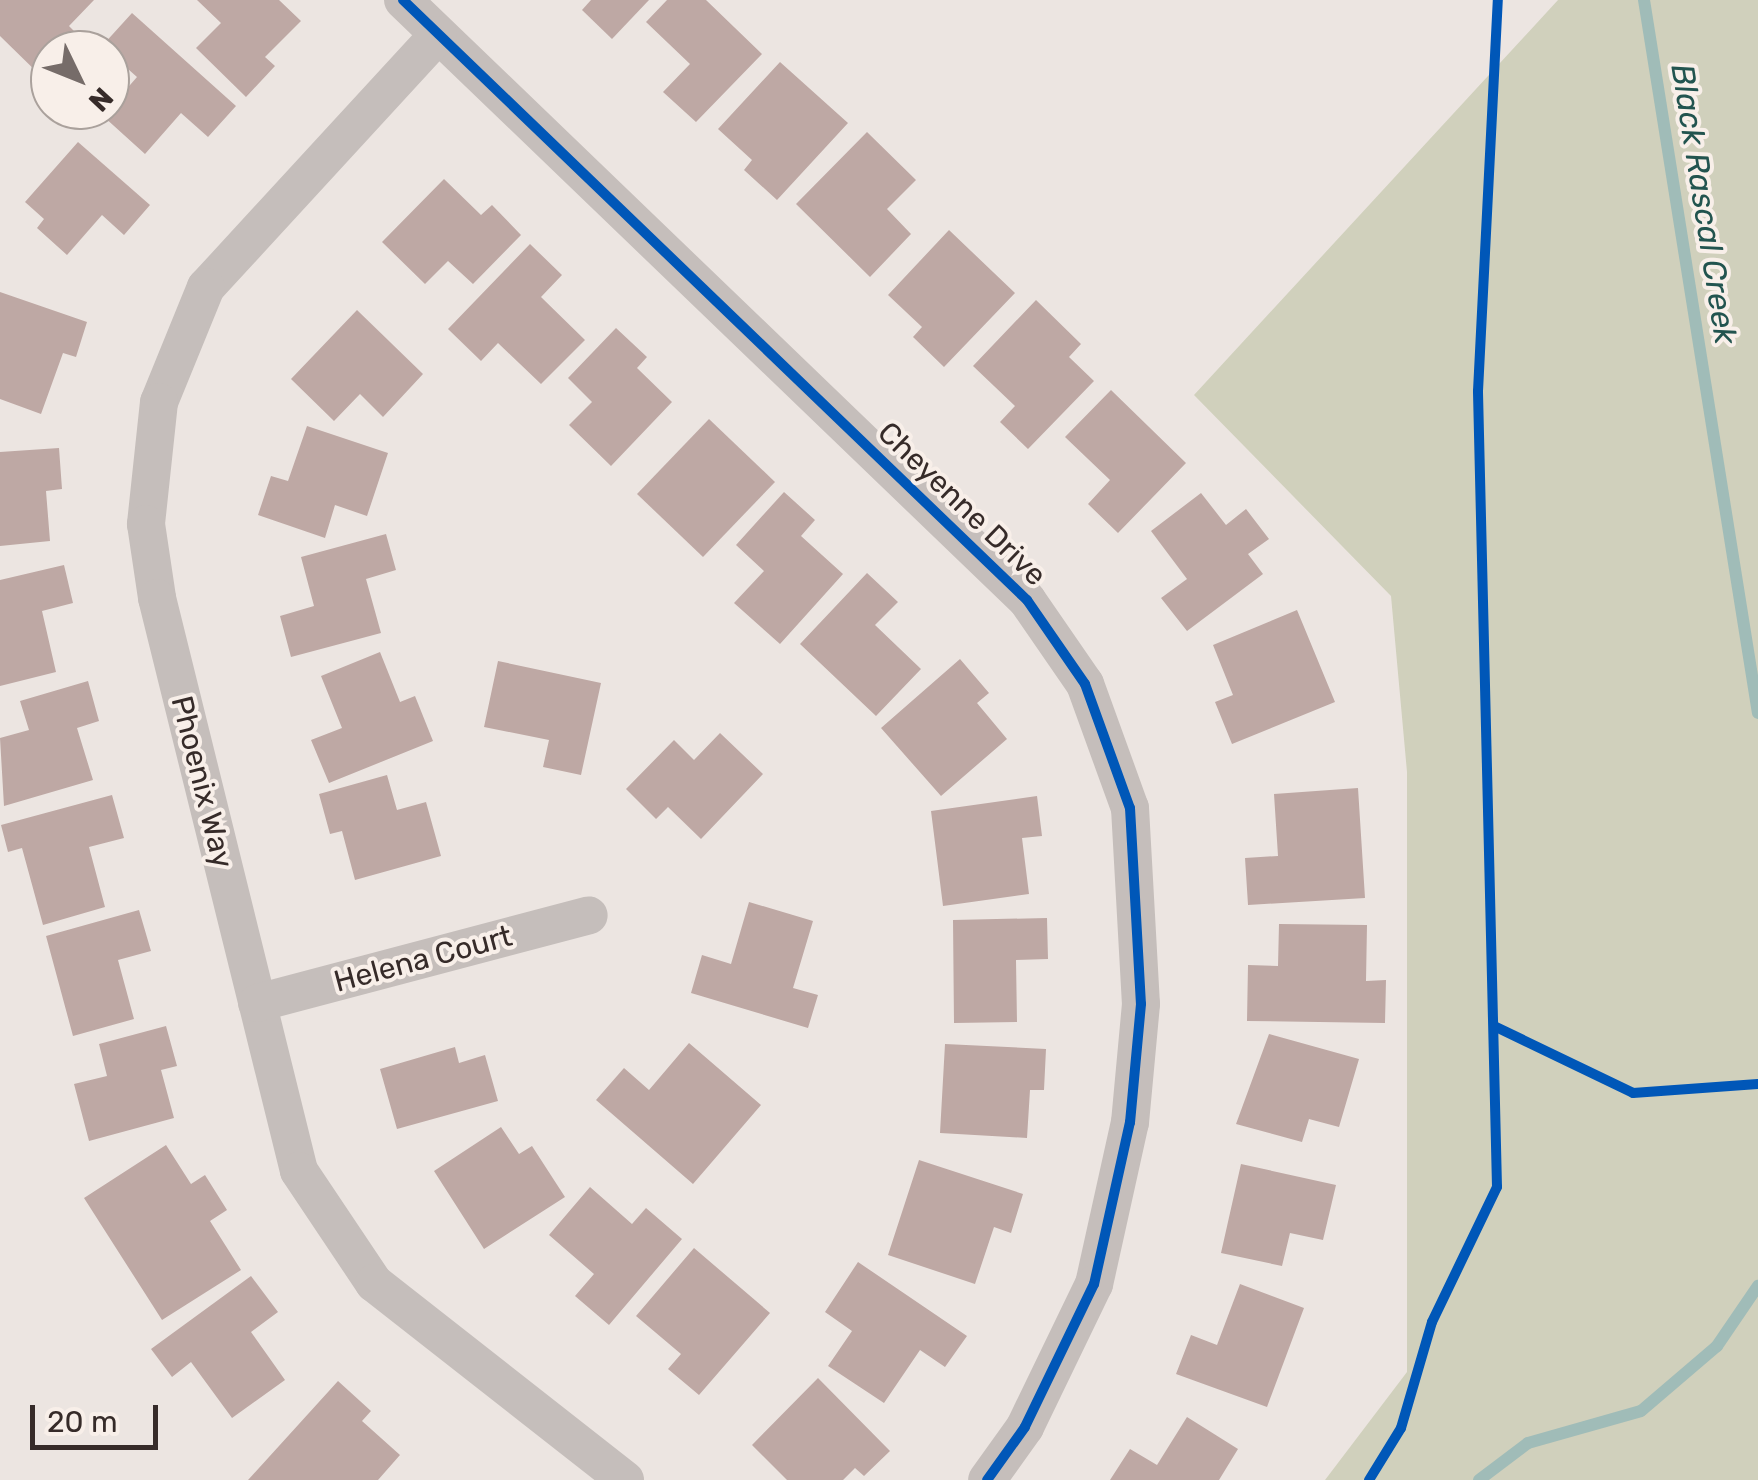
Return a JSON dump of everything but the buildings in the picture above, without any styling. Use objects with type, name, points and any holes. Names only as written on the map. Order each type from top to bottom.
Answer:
[{"type":"street","name":"Cheyenne Drive","points":[[403,0],[1027,600],[1085,684],[1130,808],[1141,1004],[1130,1122],[1094,1284],[1033,1413],[987,1480]]},
{"type":"street","name":"Phoenix Way","points":[[438,35],[235,248],[184,331],[159,402],[146,524],[157,598],[300,1171],[374,1284],[625,1480]]},
{"type":"street","name":"Helena Court","points":[[257,1003],[588,915]]},
{"type":"green space","points":[[1558,0],[1758,0],[1758,1480],[1325,1480],[1407,1372],[1407,772],[1391,596],[1194,395]]},
{"type":"waterway","name":"Black Rascal Creek","points":[[1644,0],[1758,713]]},
{"type":"waterway","name":"Black Rascal Creek","points":[[1479,1480],[1528,1443],[1641,1411],[1717,1346],[1758,1286]]},
{"type":"cycle path","points":[[403,0],[1027,600],[1085,684],[1130,808],[1141,1004],[1130,1122],[1094,1284],[1025,1427],[987,1480]]},
{"type":"cycle path","points":[[1369,1480],[1401,1428],[1432,1322],[1497,1187],[1478,391],[1498,0]]},
{"type":"cycle path","points":[[1494,1026],[1633,1093],[1758,1084]]}]
